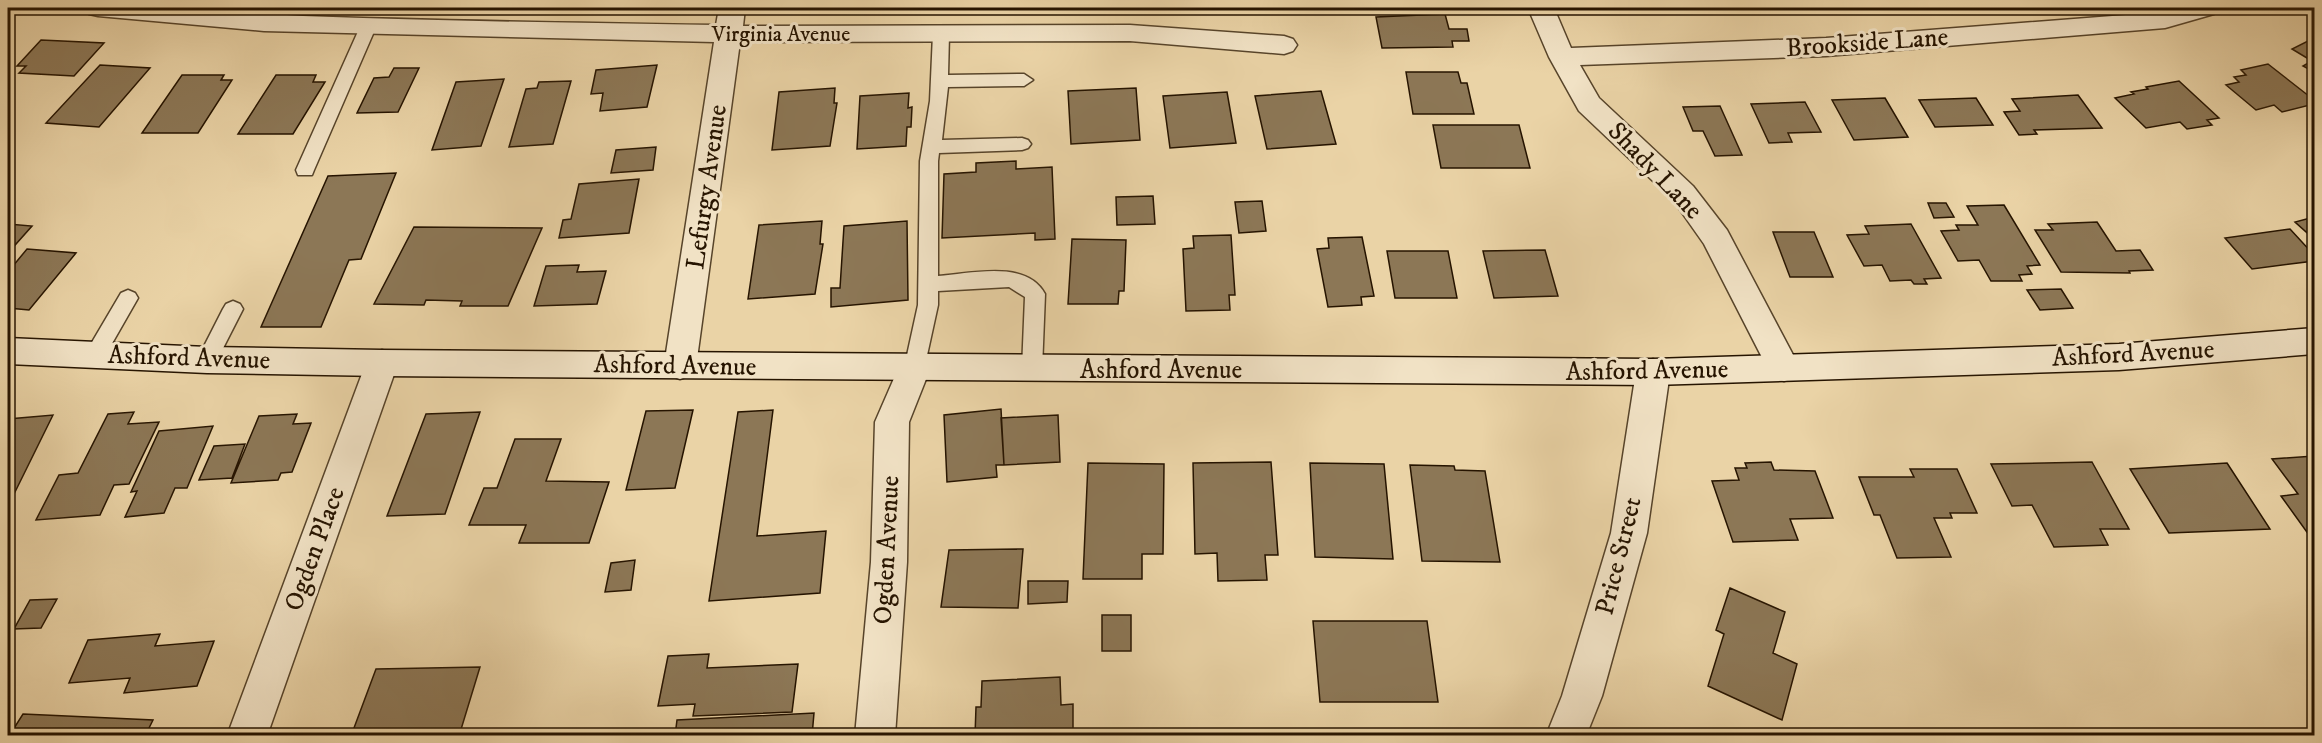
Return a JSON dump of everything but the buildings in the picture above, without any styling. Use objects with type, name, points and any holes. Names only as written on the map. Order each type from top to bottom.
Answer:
[{"type":"street","name":"Virginia Avenue","points":[[98,8],[264,23],[368,27],[730,21],[940,34],[1130,33],[1284,45]]},
{"type":"street","points":[[1124,8],[1130,33]]},
{"type":"street","name":"Shady Lane","points":[[1541,8],[1562,57],[1589,104],[1683,193],[1716,238],[1784,368]]},
{"type":"street","name":"Brookside Lane","points":[[1562,57],[1850,46],[2164,20],[2205,8]]},
{"type":"street","name":"Lefurgy Avenue","points":[[680,366],[730,21]]},
{"type":"street","name":"Ashford Avenue","points":[[8,351],[207,360],[382,363],[914,369],[1653,372],[2119,357],[2314,341]]},
{"type":"street","name":"Ogden Place","points":[[247,735],[382,363]]},
{"type":"street","name":"Ogden Avenue","points":[[875,735],[889,562],[892,422],[914,369]]},
{"type":"street","name":"Price Street","points":[[1566,735],[1582,696],[1629,533],[1653,372]]},
{"type":"lane","points":[[305,170],[368,27]]},
{"type":"lane","points":[[914,369],[928,304],[931,147],[939,81],[940,34]]},
{"type":"lane","points":[[939,81],[1024,80]]},
{"type":"lane","points":[[931,147],[1022,144]]},
{"type":"lane","points":[[928,284],[1012,279],[1035,294],[1032,369]]},
{"type":"lane","points":[[95,355],[128,298]]},
{"type":"lane","points":[[207,360],[233,309]]}]
